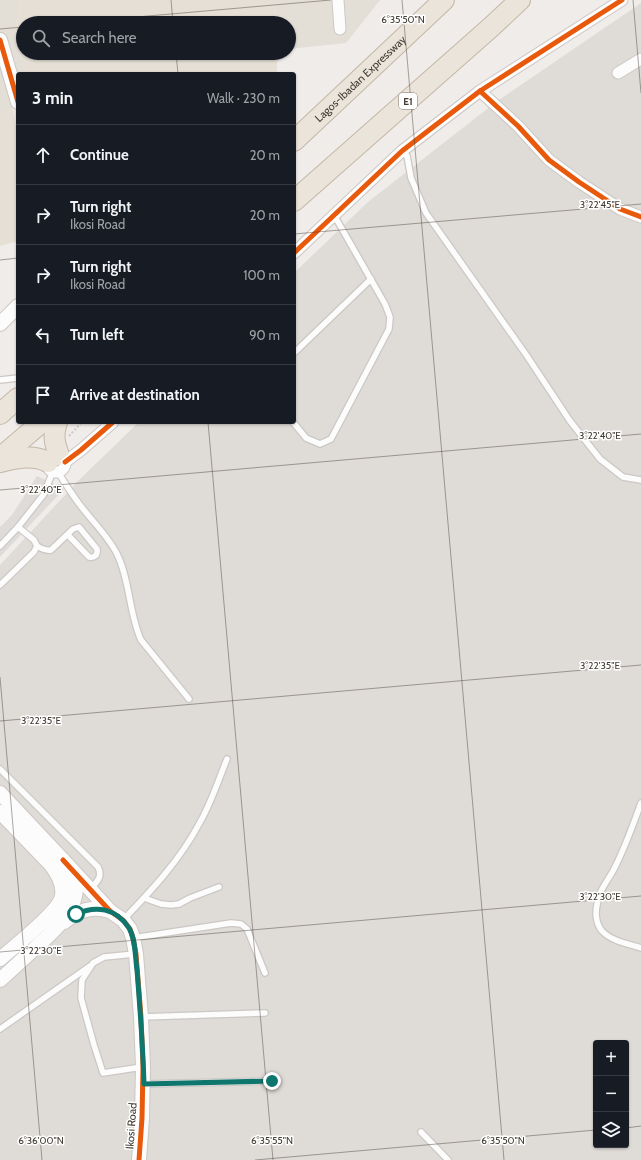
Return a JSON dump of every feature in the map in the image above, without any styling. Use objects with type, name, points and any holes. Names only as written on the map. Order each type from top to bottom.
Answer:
[{"type":"highway","name":"Lagos-Ibadan Expressway","points":[[296,139],[444,0]]},
{"type":"highway","name":"E1","points":[[296,199],[520,0]]},
{"type":"highway","points":[[490,28],[533,0]]},
{"type":"highway","points":[[0,414],[16,400]]},
{"type":"highway","points":[[0,458],[40,424]]},
{"type":"highway","points":[[0,462],[17,458],[40,458],[57,464],[54,436],[63,429]]},
{"type":"street","points":[[338,0],[340,29]]},
{"type":"street","points":[[296,251],[402,151],[480,91],[622,0]]},
{"type":"street","points":[[0,45],[16,96]]},
{"type":"street","points":[[618,73],[641,59]]},
{"type":"street","points":[[480,91],[518,126],[549,160],[620,209],[641,217]]},
{"type":"street","points":[[0,324],[16,308]]},
{"type":"street","points":[[57,464],[110,424]]},
{"type":"street","points":[[0,793],[62,860],[70,877]]},
{"type":"street","points":[[0,812],[58,874],[70,877]]},
{"type":"street","points":[[70,877],[63,891],[62,898],[72,906]]},
{"type":"street","name":"Ikosi Road","points":[[70,877],[90,889],[110,911],[123,920],[130,928],[133,938],[136,954],[141,1017],[144,1084],[139,1160]]},
{"type":"street","points":[[0,980],[58,927],[72,906]]},
{"type":"street","points":[[0,958],[50,914],[72,906],[101,908],[110,911]]},
{"type":"lane","points":[[402,151],[409,160],[411,178],[426,213],[570,421],[600,459],[623,477],[641,480]]},
{"type":"lane","points":[[295,424],[306,438],[320,444],[331,439],[389,329],[390,317],[385,304],[334,215]]},
{"type":"lane","points":[[296,351],[371,279]]},
{"type":"lane","points":[[0,380],[16,378]]},
{"type":"lane","points":[[0,546],[44,494],[57,464]]},
{"type":"lane","points":[[57,464],[83,509],[111,544],[117,554],[141,640],[189,699]]},
{"type":"lane","points":[[18,526],[34,540],[37,546],[48,550],[51,550],[75,528],[79,527],[98,550],[97,555],[92,558],[89,557],[68,535]]},
{"type":"lane","points":[[0,585],[34,552],[37,546]]},
{"type":"lane","points":[[123,920],[176,860],[208,808],[227,759]]},
{"type":"lane","points":[[0,769],[98,867],[100,875],[97,882],[90,889]]},
{"type":"lane","points":[[641,803],[614,869],[602,889],[596,904],[596,917],[602,932],[611,938],[641,948]]},
{"type":"lane","points":[[144,898],[161,904],[179,904],[190,898],[219,887]]},
{"type":"lane","points":[[133,938],[232,923],[241,924],[247,928],[265,974]]},
{"type":"lane","points":[[0,1029],[93,963],[104,958],[136,954]]},
{"type":"lane","points":[[93,963],[82,980],[81,998],[103,1073],[143,1067]]},
{"type":"lane","points":[[141,1017],[265,1013]]},
{"type":"lane","points":[[144,1084],[272,1081]]},
{"type":"lane","points":[[421,1132],[448,1160]]},
{"type":"path","points":[[63,429],[77,424]]},
{"type":"shaded area","points":[[0,0],[20,0],[18,16],[16,16],[16,60],[22,60],[25,72],[16,72],[16,105],[0,113]]},
{"type":"shaded area","points":[[20,0],[275,0],[276,16],[18,16]]},
{"type":"shaded area","points":[[275,0],[380,0],[346,43],[296,48],[296,16],[276,16]]},
{"type":"shaded area","points":[[641,3],[641,1160],[0,1160],[0,565],[80,479],[137,424],[296,424],[296,271],[368,202],[496,102]]},
{"type":"shaded area","points":[[22,60],[277,60],[277,72],[25,72]]},
{"type":"shaded area","points":[[12,106],[16,126],[16,242],[0,246],[0,113]]},
{"type":"shaded area","points":[[37,476],[64,489],[0,557],[0,527],[12,515]]},
{"type":"cycle path","points":[[296,251],[402,151],[424,134],[480,91],[622,0]]},
{"type":"cycle path","points":[[0,40],[16,95]]},
{"type":"cycle path","points":[[480,91],[518,126],[549,160],[620,209],[641,217]]},
{"type":"cycle path","points":[[65,462],[111,424]]},
{"type":"cycle path","points":[[63,860],[110,911],[123,920],[130,929],[133,938],[136,954],[141,1017],[143,1067],[139,1160]]},
{"type":"route","points":[[76,914],[84,910],[101,908],[110,911],[123,920],[130,928],[136,954],[144,1084],[272,1081]]}]
